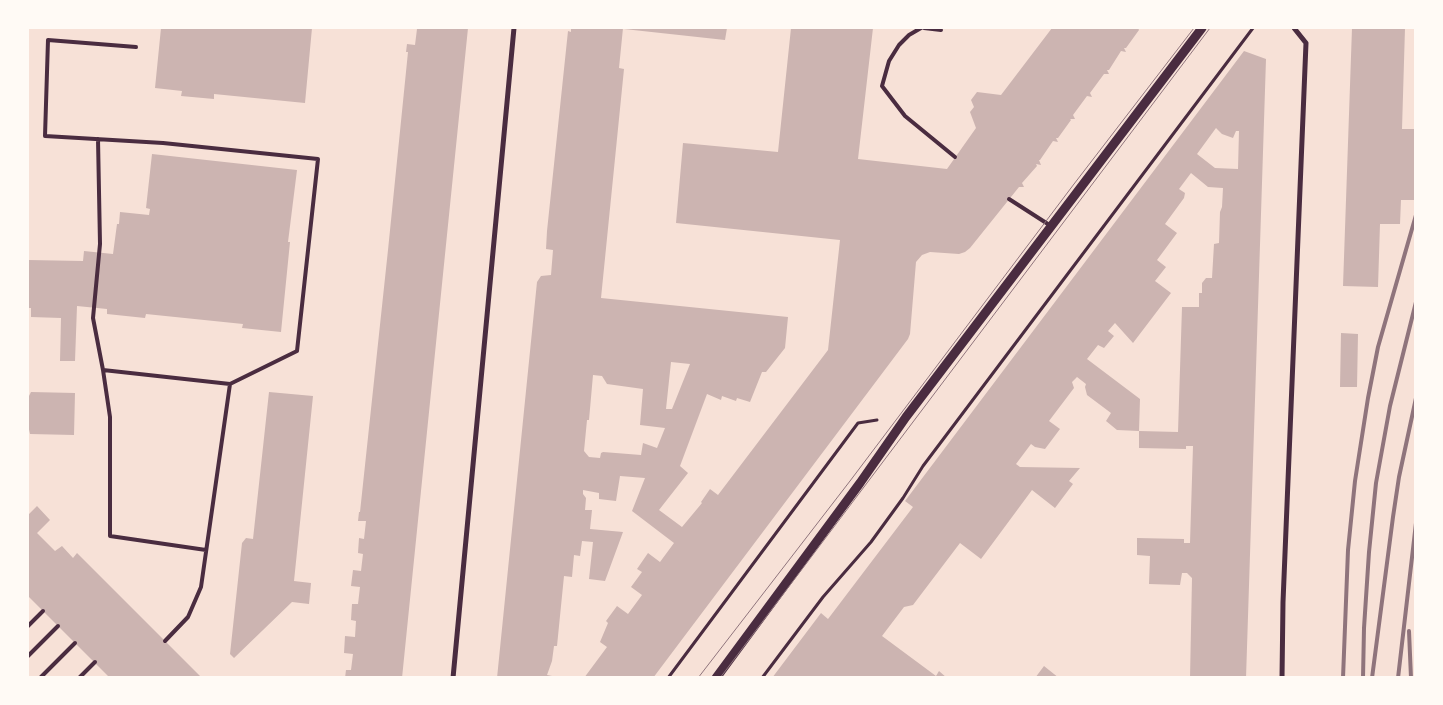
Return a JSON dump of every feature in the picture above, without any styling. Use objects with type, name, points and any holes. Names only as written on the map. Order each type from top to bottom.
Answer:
[{"type":"street","points":[[453,678],[514,28]]},
{"type":"street","points":[[716,678],[860,483],[906,417],[1202,28]]},
{"type":"street","points":[[1282,678],[1283,602],[1306,43],[1294,28]]},
{"type":"lane","points":[[941,30],[922,28],[909,35],[899,45],[889,61],[882,86],[905,116],[955,157]]},
{"type":"lane","points":[[103,370],[230,384],[297,351],[318,159],[163,143],[45,136],[48,40],[136,47]]},
{"type":"lane","points":[[98,139],[100,244],[93,318],[110,417],[110,536],[206,550]]},
{"type":"lane","points":[[1009,199],[1051,226]]},
{"type":"lane","points":[[165,641],[188,617],[201,588],[230,384]]},
{"type":"lane","points":[[28,626],[43,611]]},
{"type":"lane","points":[[28,656],[58,626]]},
{"type":"lane","points":[[40,678],[75,643]]},
{"type":"lane","points":[[79,678],[94,662]]},
{"type":"path","points":[[762,678],[822,598],[871,542],[903,498],[923,466],[1253,28]]},
{"type":"path","points":[[668,678],[858,423],[869,421]]},
{"type":"building","points":[[161,28],[312,28],[305,103],[214,94],[214,99],[181,96],[182,91],[155,88]]},
{"type":"building","points":[[413,28],[468,28],[402,678],[345,678],[346,670],[351,670],[353,654],[344,653],[345,636],[355,637],[356,621],[351,620],[352,604],[358,604],[360,587],[351,586],[353,570],[361,571],[363,554],[358,553],[359,538],[364,539],[366,521],[358,521],[388,250],[408,52],[406,52],[407,44],[415,45],[417,29]]},
{"type":"building","points":[[571,28],[623,28],[619,68],[624,69],[601,298],[788,317],[785,348],[766,372],[762,372],[750,402],[737,398],[736,401],[722,396],[721,400],[707,394],[680,466],[688,473],[659,510],[682,527],[702,503],[710,489],[718,495],[828,350],[840,240],[676,223],[683,143],[778,152],[791,28],[873,28],[858,159],[947,169],[976,128],[970,112],[974,107],[971,100],[977,92],[1001,95],[1052,28],[1138,28],[1139,30],[1126,48],[1124,48],[1126,52],[1121,51],[1109,70],[1107,70],[1109,74],[1104,74],[1090,93],[1092,97],[1087,96],[1073,115],[1075,119],[1070,119],[1058,138],[1056,138],[1058,142],[1053,141],[1039,160],[1041,165],[1036,164],[1037,166],[1022,183],[1024,187],[1019,187],[970,248],[959,254],[930,252],[922,255],[916,262],[908,339],[653,678],[584,678],[607,647],[600,642],[608,623],[606,621],[617,606],[628,614],[642,595],[631,587],[642,572],[637,569],[648,553],[660,562],[674,543],[632,511],[645,478],[620,476],[616,501],[599,499],[599,493],[583,490],[586,498],[585,510],[592,510],[590,529],[623,532],[605,581],[589,579],[593,542],[582,541],[580,556],[574,555],[572,577],[564,576],[557,646],[554,646],[552,661],[547,675],[553,678],[497,678],[537,282],[541,276],[551,275],[553,250],[546,249],[547,231],[568,31],[571,32]],"holes":[[[671,362],[690,364],[672,409],[666,409]],[[593,375],[602,376],[607,384],[643,389],[640,425],[665,428],[657,448],[643,443],[641,455],[603,452],[600,458],[589,457],[584,451]]]},
{"type":"building","points":[[624,28],[727,28],[725,40]]},
{"type":"building","points":[[1352,28],[1405,28],[1402,129],[1416,129],[1415,200],[1401,200],[1400,224],[1380,224],[1378,287],[1343,286]]},
{"type":"building","points":[[1244,51],[1266,59],[1246,678],[1190,678],[1192,578],[1187,573],[1182,573],[1180,585],[1149,584],[1150,556],[1137,555],[1137,538],[1184,539],[1184,543],[1190,543],[1193,446],[1186,446],[1186,449],[1139,448],[1139,431],[1117,430],[1106,421],[1111,413],[1087,395],[1086,384],[1077,377],[1072,382],[1074,388],[1049,421],[1060,429],[1045,449],[1031,444],[1016,464],[1020,467],[1080,468],[1069,481],[1073,484],[1055,508],[1032,490],[981,559],[960,543],[913,605],[904,607],[882,636],[936,676],[939,671],[947,678],[772,678],[821,613],[828,619],[913,507],[905,501]],"holes":[[[1216,128],[1222,134],[1233,138],[1236,131],[1239,131],[1238,169],[1215,168],[1197,154]],[[1191,173],[1208,187],[1223,188],[1219,243],[1214,244],[1212,278],[1206,278],[1202,283],[1202,293],[1199,293],[1199,307],[1182,307],[1178,432],[1139,431],[1140,399],[1087,359],[1098,345],[1104,348],[1114,336],[1108,331],[1115,323],[1133,343],[1171,293],[1155,281],[1166,267],[1157,260],[1177,233],[1165,224],[1184,198],[1185,193],[1179,189]]]},
{"type":"building","points":[[152,154],[297,170],[288,242],[290,242],[281,332],[242,328],[243,324],[146,314],[145,318],[107,314],[107,309],[77,306],[75,361],[60,361],[61,318],[31,317],[31,308],[28,308],[28,260],[83,261],[84,251],[113,254],[120,212],[149,215],[150,209],[146,208]]},
{"type":"building","points":[[1341,333],[1358,334],[1357,387],[1340,387]]},
{"type":"building","points":[[31,392],[75,393],[74,435],[30,434],[28,425],[28,396]]},
{"type":"building","points":[[269,392],[313,396],[294,581],[311,583],[309,604],[292,602],[234,658],[230,654],[242,543],[246,538],[253,539]]},
{"type":"building","points":[[37,506],[50,520],[37,533],[55,551],[62,546],[73,558],[77,553],[202,678],[110,678],[28,596],[28,515]]},
{"type":"building","points":[[1044,666],[1059,678],[1035,678]]},
{"type":"tram line","points":[[698,678],[1194,28]]},
{"type":"tram line","points":[[720,678],[1210,28]]},
{"type":"railway","points":[[1343,678],[1348,550],[1355,481],[1368,398],[1378,347],[1416,215]]},
{"type":"railway","points":[[1363,678],[1369,552],[1376,483],[1390,406],[1416,302]]},
{"type":"railway","points":[[1372,678],[1399,477],[1416,398]]},
{"type":"railway","points":[[1398,678],[1416,523]]},
{"type":"railway","points":[[1409,631],[1411,678]]}]
